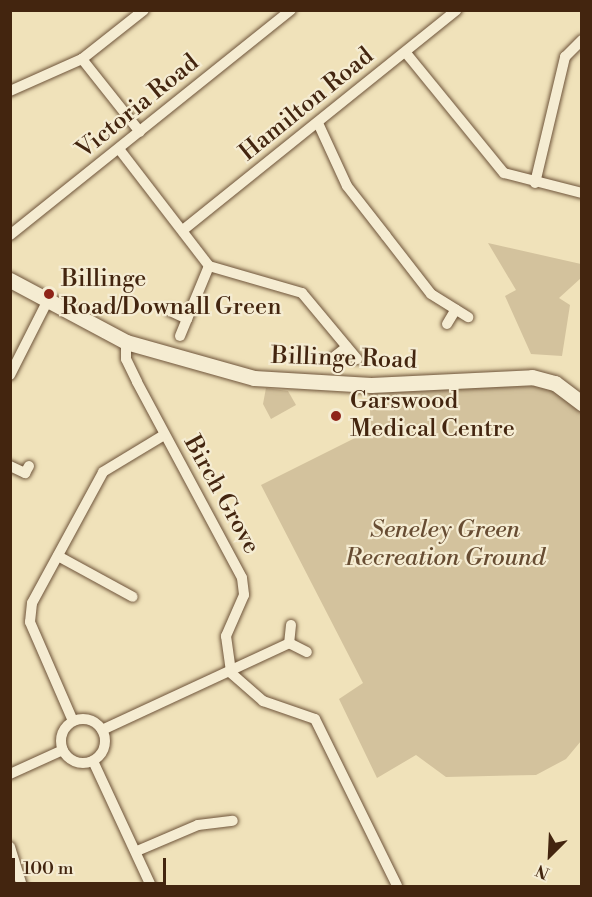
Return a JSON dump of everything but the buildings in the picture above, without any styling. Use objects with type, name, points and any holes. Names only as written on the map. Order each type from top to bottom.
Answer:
[{"type":"main road","name":"Billinge Road","points":[[10,280],[126,342],[282,381],[371,385],[532,377],[555,383],[582,403]]},
{"type":"street","points":[[10,91],[82,59],[144,10]]},
{"type":"street","name":"Victoria Road","points":[[10,235],[291,10]]},
{"type":"street","name":"Hamilton Road","points":[[183,230],[457,10]]},
{"type":"street","points":[[536,183],[565,57],[582,40]]},
{"type":"street","points":[[405,52],[504,173],[582,193]]},
{"type":"street","points":[[82,59],[140,132]]},
{"type":"street","points":[[318,123],[347,186],[431,294],[468,317]]},
{"type":"street","points":[[119,149],[209,266],[302,293],[357,359]]},
{"type":"street","points":[[180,336],[209,266]]},
{"type":"street","points":[[10,375],[48,300]]},
{"type":"street","points":[[447,324],[456,309]]},
{"type":"street","points":[[170,311],[187,319]]},
{"type":"street","name":"Birch Grove","points":[[126,342],[126,359],[164,435],[242,578],[244,595],[226,636],[231,673]]},
{"type":"street","points":[[334,357],[347,346]]},
{"type":"street","points":[[73,721],[30,622],[32,603],[103,472],[164,435]]},
{"type":"street","points":[[10,466],[25,473],[29,466]]},
{"type":"street","points":[[58,556],[134,597]]},
{"type":"street","points":[[289,643],[291,625]]},
{"type":"street","points":[[102,730],[231,673],[289,643]]},
{"type":"street","points":[[289,643],[307,652]]},
{"type":"street","points":[[231,673],[262,701],[315,719],[397,886]]},
{"type":"street","points":[[73,721],[93,721],[102,730],[103,751],[93,760],[72,760],[63,750],[64,730],[73,721]]},
{"type":"street","points":[[10,774],[63,750]]},
{"type":"street","points":[[93,760],[137,851],[151,886]]},
{"type":"street","points":[[137,851],[198,825],[233,821]]},
{"type":"street","points":[[10,847],[22,886]]},
{"type":"green space","points":[[488,243],[581,264],[581,278],[559,298],[570,305],[562,356],[531,354],[505,296],[516,290]]},
{"type":"green space","name":"Seneley Green Recreation Ground","points":[[535,386],[557,392],[582,412],[581,741],[566,759],[536,775],[446,777],[416,755],[377,778],[339,699],[363,683],[261,485],[371,430],[369,391]]},
{"type":"green space","points":[[266,388],[288,391],[296,405],[271,419],[263,404]]},
{"type":"place","name":"Billinge Road/Downall Green","points":[[49,294]]},
{"type":"place","name":"Garswood Medical Centre","points":[[336,416]]}]
